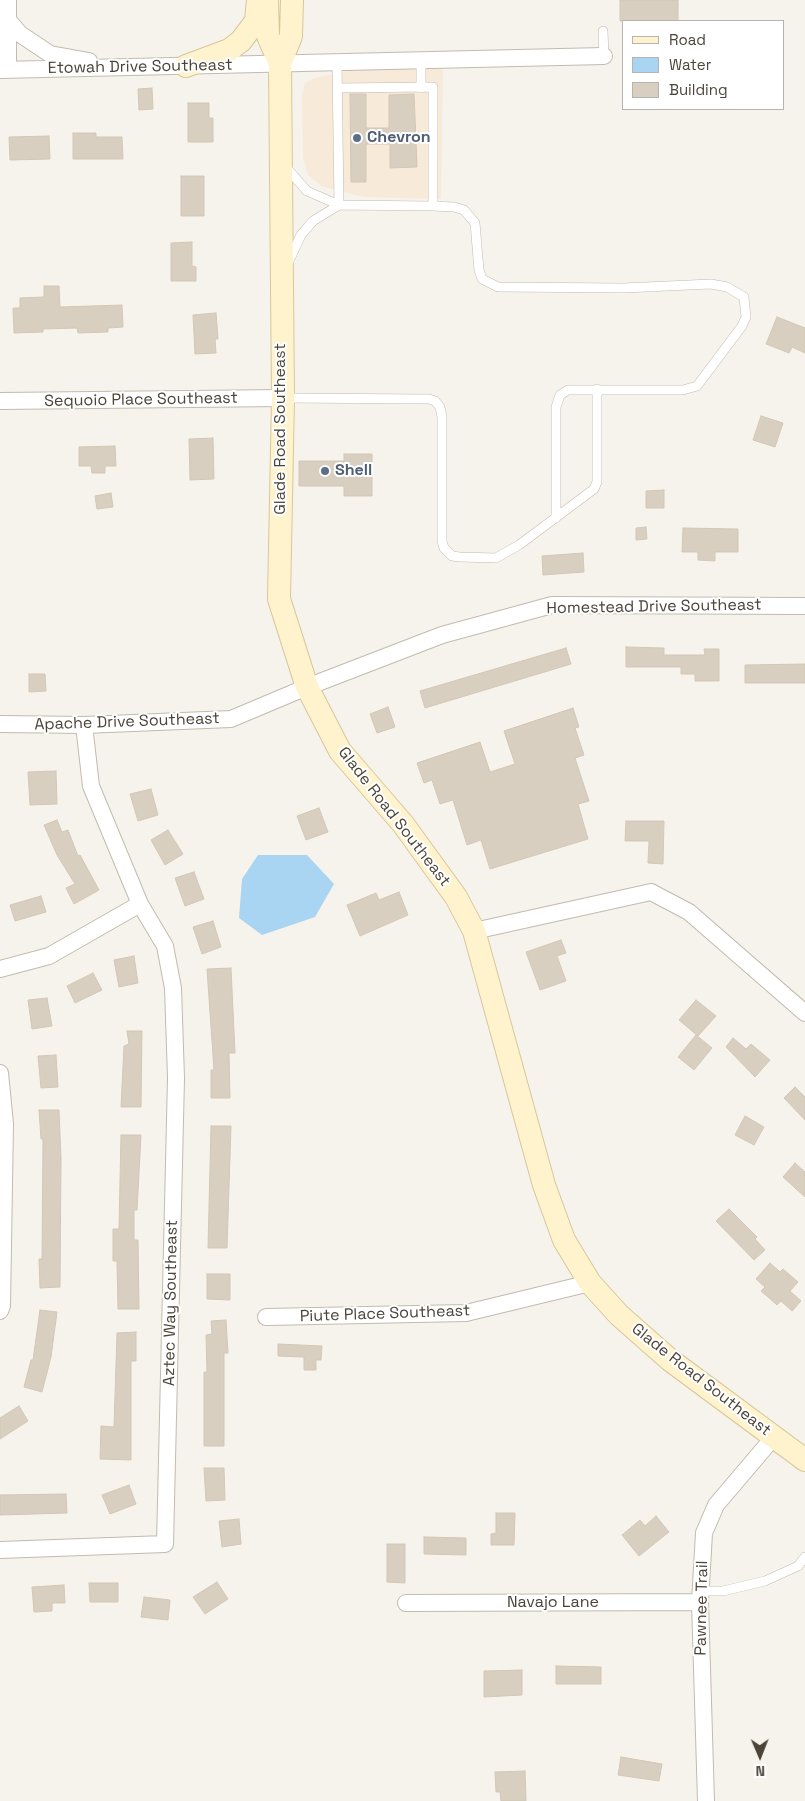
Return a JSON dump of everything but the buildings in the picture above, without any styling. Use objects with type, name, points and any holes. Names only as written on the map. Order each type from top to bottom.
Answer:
[{"type":"street","points":[[4,70],[8,0]]},
{"type":"street","points":[[186,66],[229,50],[241,41],[256,21],[258,0]]},
{"type":"street","name":"Glade Road Southeast","points":[[267,0],[268,36],[280,64],[282,398],[279,599],[307,687],[340,751],[402,824],[456,897],[474,931],[544,1185],[564,1240],[590,1283],[619,1315],[670,1360],[805,1460]]},
{"type":"street","points":[[280,64],[291,36],[292,0]]},
{"type":"street","points":[[8,20],[20,34],[50,54],[123,68]]},
{"type":"street","name":"Etowah Drive Southeast","points":[[4,70],[604,56]]},
{"type":"street","name":"Sequoio Place Southeast","points":[[0,401],[282,398]]},
{"type":"street","name":"Homestead Drive Southeast","points":[[307,687],[442,635],[552,605],[805,606]]},
{"type":"street","name":"Apache Drive Southeast","points":[[0,724],[84,725],[231,719],[307,687]]},
{"type":"street","name":"Aztec Way Southeast","points":[[0,1550],[165,1544],[176,1060],[173,988],[165,946],[140,904],[91,786],[84,725]]},
{"type":"street","points":[[474,931],[651,892],[689,912],[805,1013]]},
{"type":"street","points":[[0,969],[49,956],[140,904]]},
{"type":"street","points":[[0,1073],[5,1124],[2,1306],[0,1311]]},
{"type":"street","name":"Piute Place Southeast","points":[[266,1317],[466,1313],[590,1283]]},
{"type":"street","name":"Pawnee Trail","points":[[706,1801],[700,1597],[704,1534],[716,1505],[773,1438]]},
{"type":"street","name":"Navajo Lane","points":[[406,1603],[700,1597]]},
{"type":"lane","points":[[603,31],[604,56]]},
{"type":"lane","points":[[421,61],[421,88]]},
{"type":"lane","points":[[337,63],[339,205]]},
{"type":"lane","points":[[338,88],[433,87],[434,206]]},
{"type":"lane","points":[[280,161],[307,192],[339,205],[454,207],[471,216],[476,233],[479,270],[482,279],[498,287],[624,288],[711,284],[727,287],[744,298],[746,312],[742,326],[697,386],[683,390],[568,390],[560,395],[557,401],[556,518]]},
{"type":"lane","points":[[282,277],[301,234],[313,221],[339,205]]},
{"type":"lane","points":[[282,398],[429,399],[435,401],[440,407],[442,417],[442,541],[444,548],[452,556],[496,558],[504,555],[594,489],[597,482],[597,389]]},
{"type":"lane","points":[[700,1597],[765,1581],[798,1566],[805,1557]]},
{"type":"shaded area","points":[[358,69],[443,69],[441,199],[363,197],[321,186],[308,175],[303,158],[302,95],[305,83],[314,78]]},
{"type":"water","points":[[258,855],[307,855],[334,884],[315,917],[262,935],[239,918],[242,879]]},
{"type":"place","name":"Chevron","points":[[357,138]]},
{"type":"place","name":"Shell","points":[[325,471]]}]
